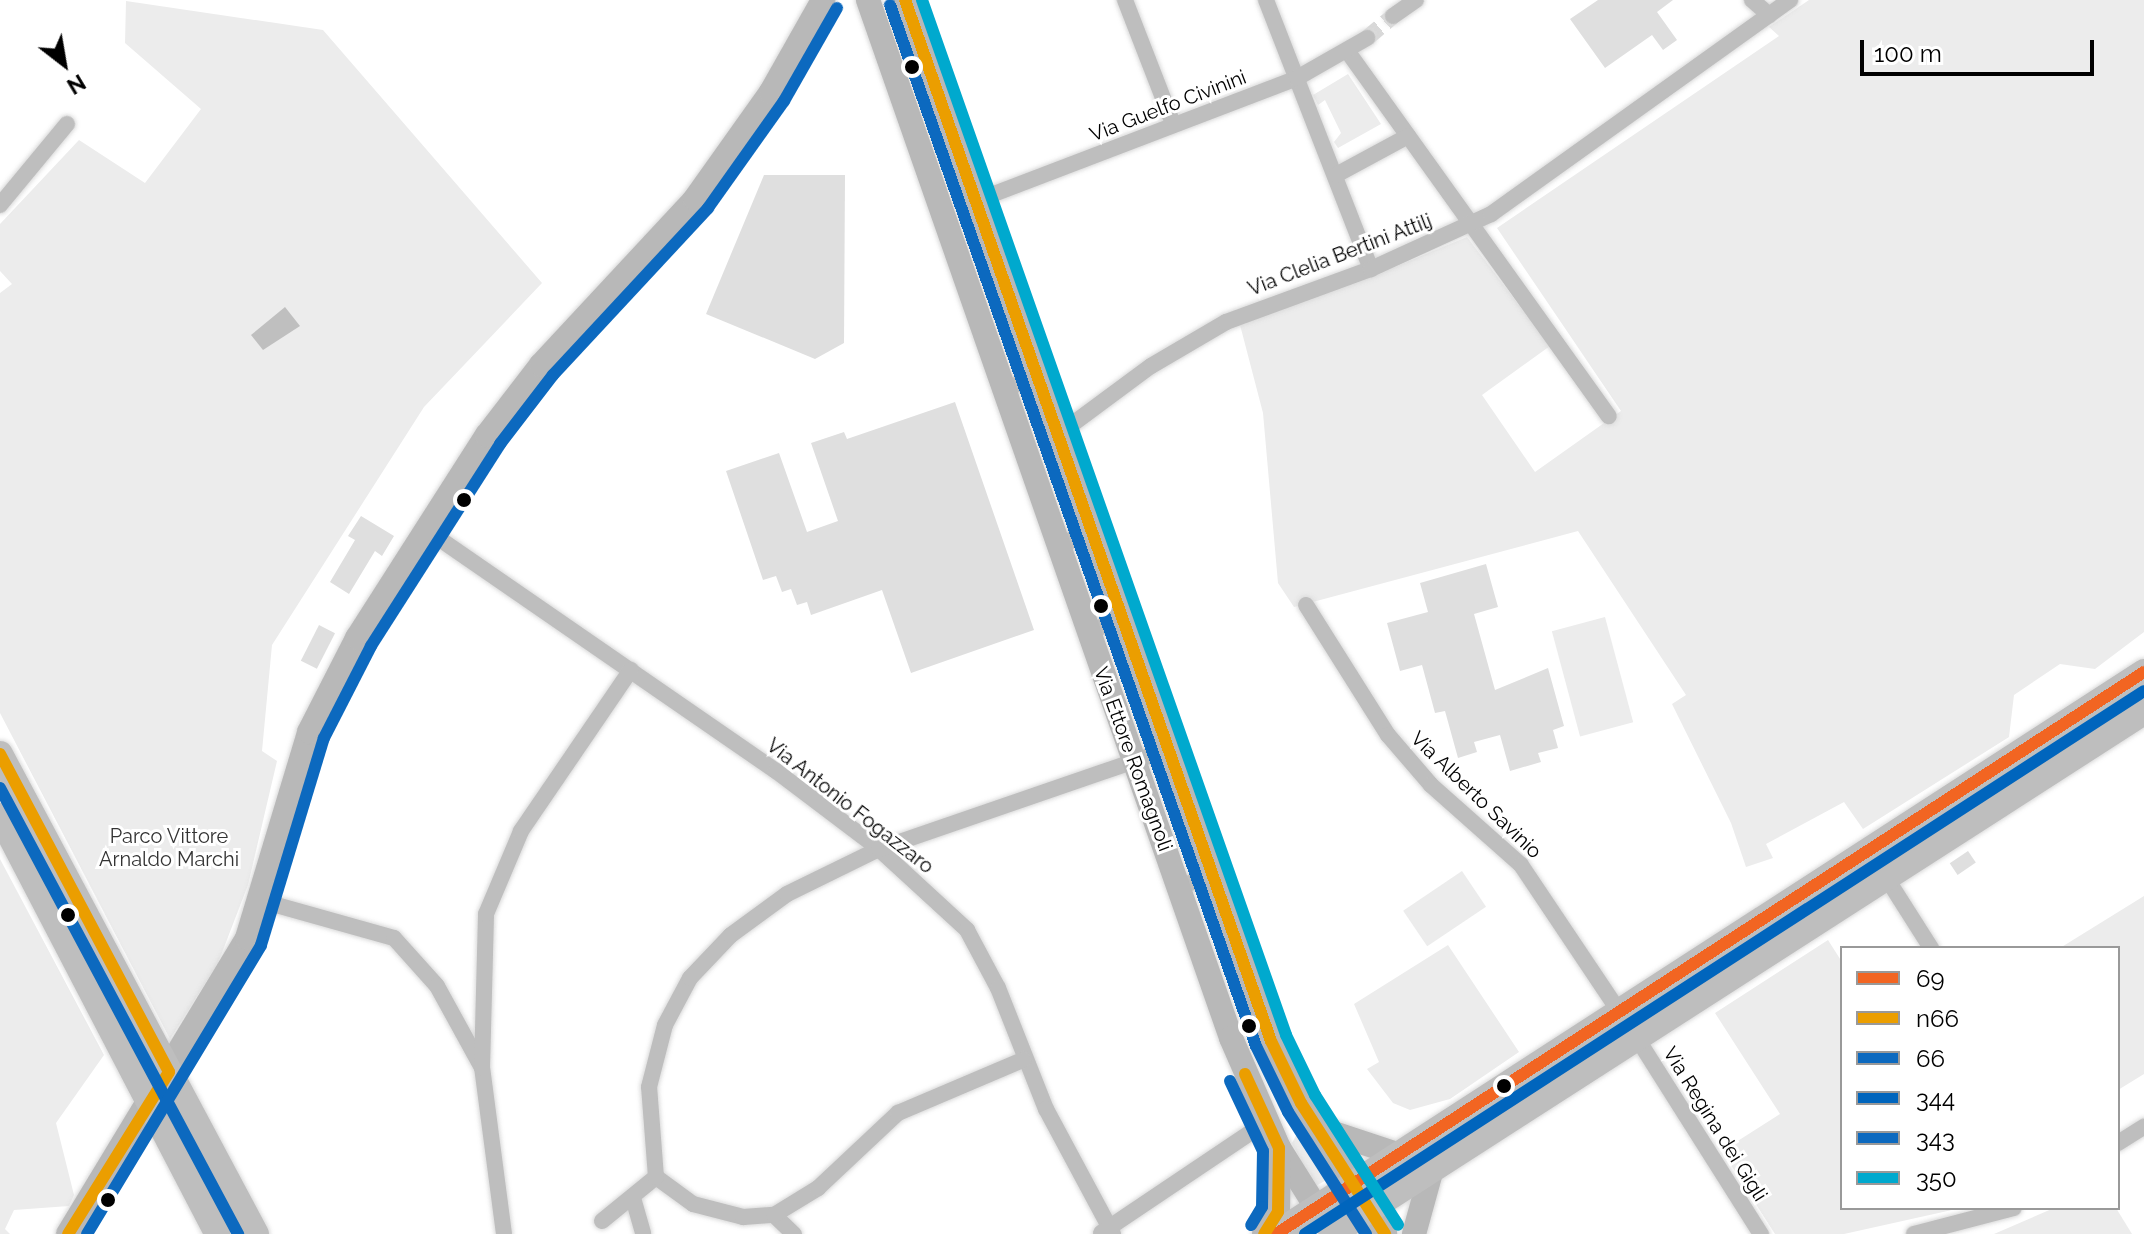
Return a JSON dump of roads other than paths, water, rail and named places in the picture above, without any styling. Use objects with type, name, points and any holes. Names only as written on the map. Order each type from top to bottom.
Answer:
[{"type":"main road","points":[[1333,1234],[1360,1197],[1403,1156],[2139,676]]},
{"type":"main road","points":[[1274,1234],[1317,1208],[1360,1197],[1433,1165],[1884,874],[2133,719]]},
{"type":"main road","points":[[0,754],[256,1234]]},
{"type":"main road","points":[[0,816],[218,1234]]},
{"type":"street","points":[[68,1234],[230,972],[262,901],[321,703],[425,529],[531,376],[695,199],[771,92],[823,0]]},
{"type":"street","name":"Via Ettore Romagnoli","points":[[868,0],[1178,887],[1266,1122],[1333,1234]]},
{"type":"street","name":"Via Ettore Romagnoli","points":[[905,0],[1092,523],[1167,750],[1271,1041],[1315,1127],[1385,1234]]},
{"type":"street","points":[[1125,0],[1173,124]]},
{"type":"street","points":[[1266,0],[1371,269]]},
{"type":"street","points":[[1393,16],[1416,0]]},
{"type":"street","points":[[1752,0],[1769,15]]},
{"type":"street","name":"Via Clelia Bertini Attilj","points":[[1059,434],[1151,366],[1226,322],[1371,269],[1469,226],[1593,145],[1790,0]]},
{"type":"street","name":"Via Guelfo Civinini","points":[[978,200],[1297,78],[1348,52],[1367,38]]},
{"type":"street","points":[[1348,52],[1469,226],[1487,240],[1609,416]]},
{"type":"street","points":[[0,205],[67,124]]},
{"type":"street","points":[[1336,175],[1408,136]]},
{"type":"street","points":[[1004,389],[1039,377]]},
{"type":"street","points":[[1059,550],[1092,523]]},
{"type":"street","name":"Via Antonio Fogazzaro","points":[[425,529],[631,670],[879,849],[967,930],[998,988],[1023,1060],[1107,1232]]},
{"type":"street","name":"Via Alberto Savinio","points":[[1306,605],[1388,735],[1431,785],[1521,865],[1620,1013]]},
{"type":"street","points":[[1088,632],[1124,618]]},
{"type":"street","points":[[504,1234],[482,1068],[480,953],[492,893],[521,831],[631,670]]},
{"type":"street","points":[[2133,719],[2142,699],[2139,676]]},
{"type":"street","points":[[656,1177],[649,1087],[665,1025],[690,978],[731,935],[787,894],[879,849],[1167,750]]},
{"type":"street","points":[[1884,874],[1930,946]]},
{"type":"street","points":[[1178,887],[1211,876]]},
{"type":"street","points":[[262,901],[394,938],[437,986],[482,1068]]},
{"type":"street","name":"Via Regina dei Gigli","points":[[1635,1035],[1761,1234]]},
{"type":"street","points":[[656,1177],[710,1210],[774,1215],[818,1188],[898,1113],[1023,1060]]},
{"type":"street","points":[[1107,1232],[1266,1122],[1301,1103]]},
{"type":"street","points":[[1315,1127],[1403,1156]]},
{"type":"street","points":[[2120,1142],[2144,1127]]},
{"type":"street","points":[[1274,1234],[1278,1212],[1279,1148]]},
{"type":"street","points":[[1414,1234],[1433,1165]]},
{"type":"street","points":[[602,1221],[656,1177]]},
{"type":"street","points":[[200,1198],[230,1185]]},
{"type":"street","points":[[633,1198],[643,1234]]},
{"type":"street","points":[[1914,1234],[2006,1210]]},
{"type":"street","points":[[774,1215],[794,1234]]},
{"type":"tunnel","points":[[1367,38],[1393,16]]},
{"type":"park label","name":"Parco Vittore Arnaldo Marchi","points":[[169,848]]}]
